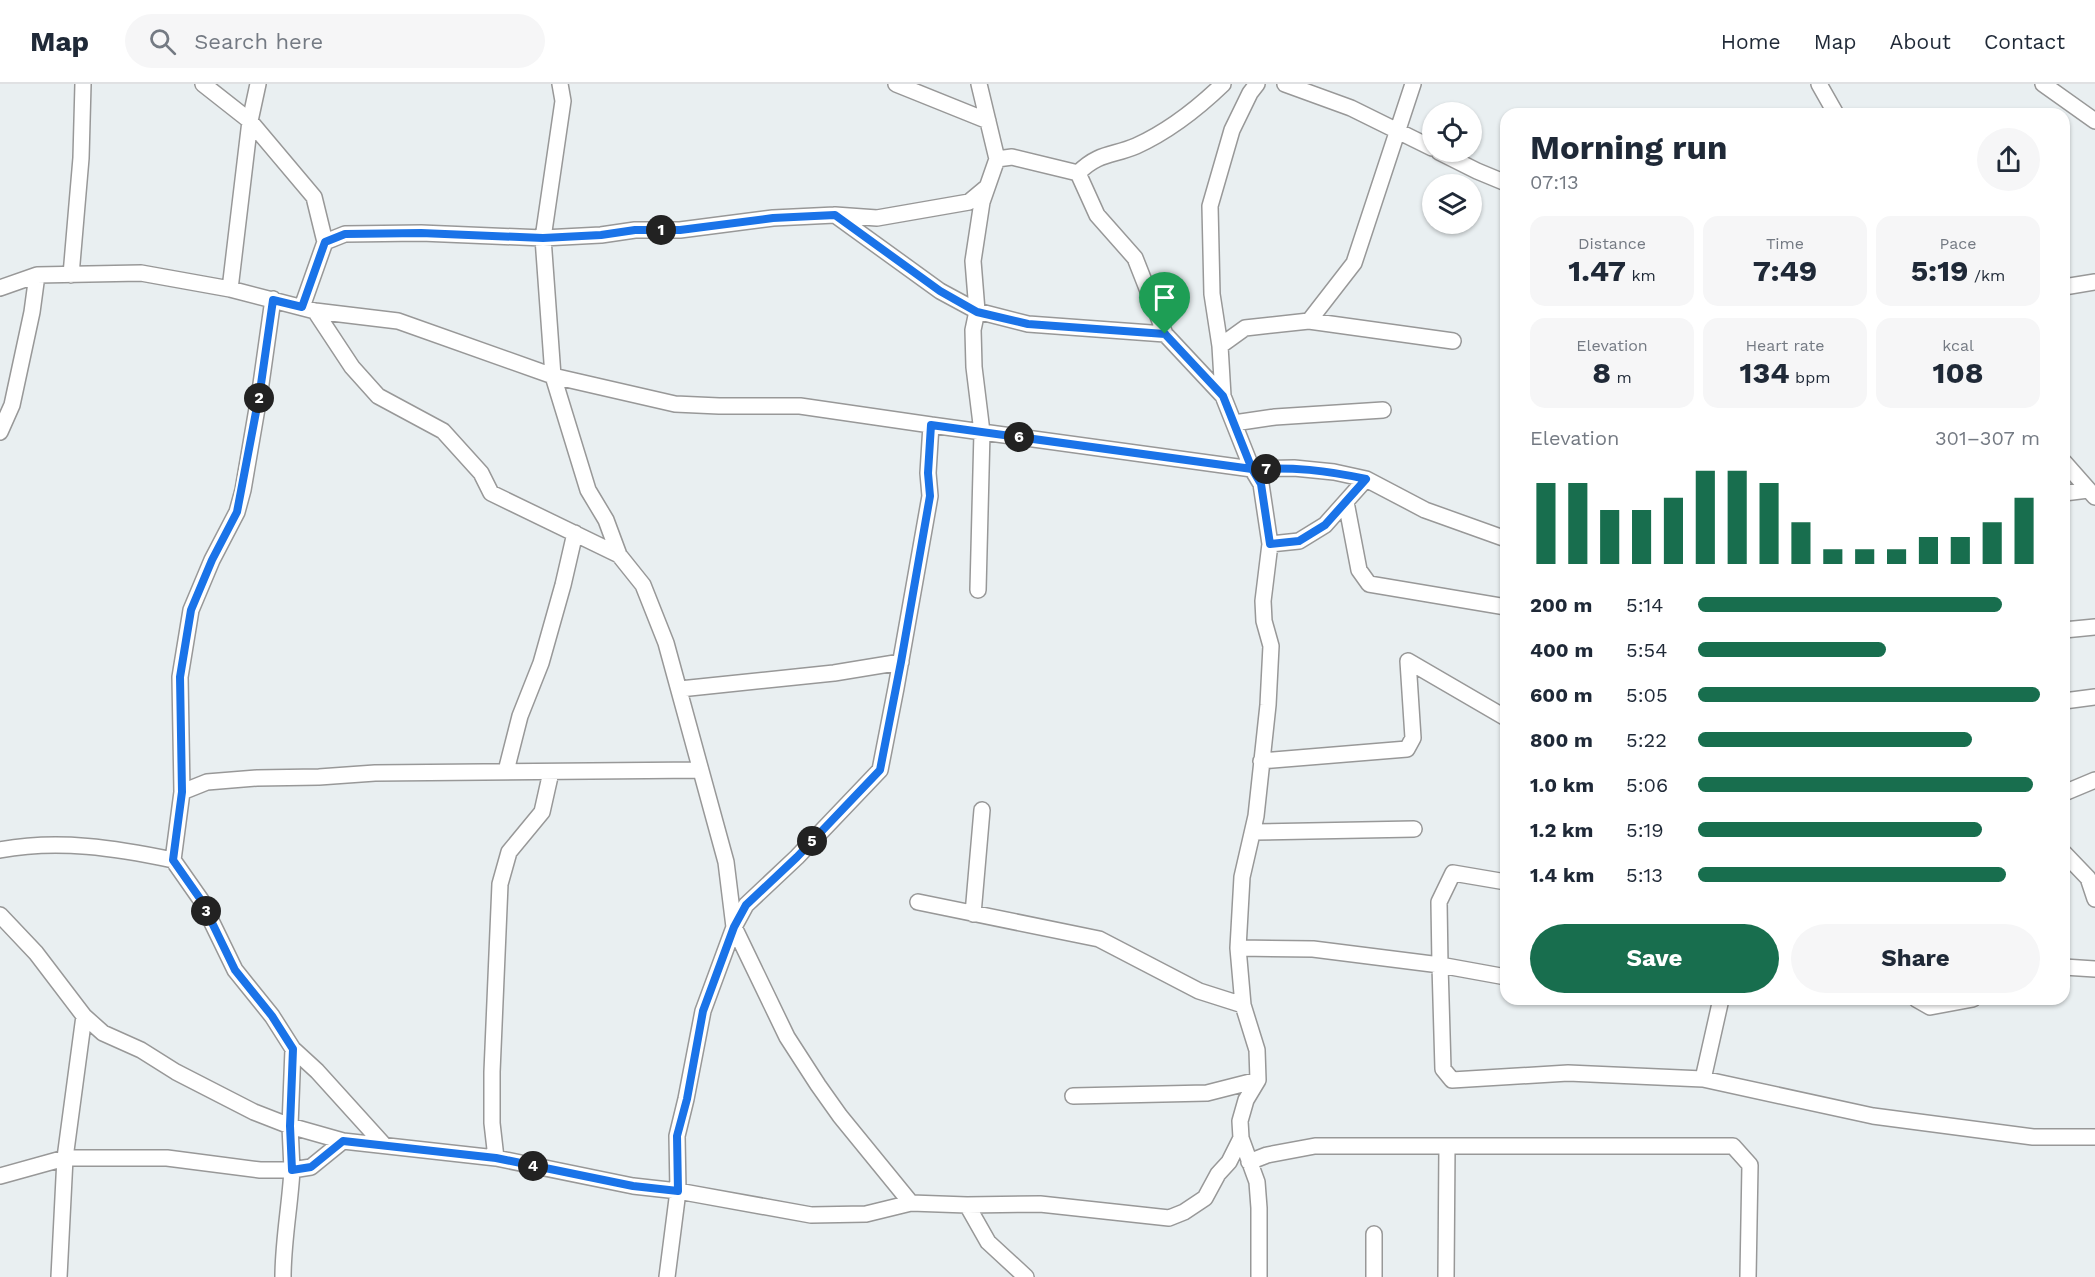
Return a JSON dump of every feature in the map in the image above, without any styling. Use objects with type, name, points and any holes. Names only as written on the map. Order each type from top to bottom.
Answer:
[{"type":"street","points":[[71,275],[81,158],[83,84]]},
{"type":"street","points":[[203,84],[250,121],[314,197],[325,242],[309,309],[352,367],[378,396],[443,431],[481,473],[491,493],[619,555]]},
{"type":"street","points":[[230,289],[250,121],[258,84]]},
{"type":"street","points":[[560,84],[564,101],[543,238],[553,376],[588,490],[606,520],[619,555],[643,585],[666,643],[726,862],[734,927],[787,1037],[840,1116],[911,1203]]},
{"type":"street","points":[[896,84],[988,121]]},
{"type":"street","points":[[978,590],[982,432],[974,368],[974,319],[977,312],[973,261],[982,202],[997,159],[979,84]]},
{"type":"street","points":[[1078,173],[1103,155],[1135,146],[1187,117],[1223,84]]},
{"type":"street","points":[[1257,84],[1250,93],[1232,130],[1210,206],[1212,294],[1220,346],[1223,396],[1252,469],[1261,484],[1270,544],[1263,601],[1264,621],[1271,646],[1268,705],[1254,832],[1242,877],[1238,948],[1243,1005],[1257,1050],[1258,1080],[1243,1110],[1241,1138],[1257,1182],[1259,1277]]},
{"type":"street","points":[[1285,84],[1351,108],[1422,143]]},
{"type":"street","points":[[1309,321],[1354,263],[1413,84]]},
{"type":"street","points":[[1819,84],[1833,108]]},
{"type":"street","points":[[2043,84],[2066,92],[2095,121]]},
{"type":"street","points":[[997,159],[1012,157],[1078,173]]},
{"type":"street","points":[[1459,162],[1500,181]]},
{"type":"street","points":[[1078,173],[1096,214],[1135,258],[1165,334],[1223,396]]},
{"type":"street","points":[[325,242],[345,234],[421,233],[543,238],[601,235],[635,230],[680,230],[773,218],[835,215],[877,218],[969,202],[987,187]]},
{"type":"street","points":[[835,215],[940,291],[977,312],[1028,324],[1165,334]]},
{"type":"street","points":[[0,288],[37,275],[141,273],[230,289],[309,309],[398,321],[553,376],[675,404],[800,406],[1252,469],[1294,468],[1334,472],[1366,479],[1425,510],[1500,537]]},
{"type":"street","points":[[2,424],[12,405],[32,312],[37,275]]},
{"type":"street","points":[[2070,286],[2095,282]]},
{"type":"street","points":[[273,300],[258,402],[237,512],[212,560],[191,610],[180,677],[182,792],[173,860],[201,900],[235,970],[272,1016],[293,1049],[317,1071],[384,1145]]},
{"type":"street","points":[[1220,346],[1245,328],[1309,321],[1453,341]]},
{"type":"street","points":[[1234,423],[1275,417],[1383,410]]},
{"type":"street","points":[[667,1277],[678,1191],[677,1136],[687,1099],[703,1011],[734,927],[746,905],[797,857],[880,770],[930,496],[928,473],[931,425]]},
{"type":"street","points":[[2070,469],[2091,493]]},
{"type":"street","points":[[1270,544],[1299,541],[1325,525],[1366,479]]},
{"type":"street","points":[[2070,493],[2091,493]]},
{"type":"street","points":[[1346,502],[1359,570],[1368,584],[1500,606]]},
{"type":"street","points":[[506,771],[520,716],[541,663],[575,533]]},
{"type":"street","points":[[2070,629],[2095,627]]},
{"type":"street","points":[[1261,761],[1407,749],[1413,738],[1408,661],[1500,715]]},
{"type":"street","points":[[680,689],[834,673],[901,662]]},
{"type":"street","points":[[2070,700],[2095,697]]},
{"type":"street","points":[[182,792],[207,782],[257,778],[375,773],[701,770]]},
{"type":"street","points":[[496,1158],[492,1123],[492,1072],[501,884],[509,852],[542,812],[551,772]]},
{"type":"street","points":[[2070,790],[2095,780]]},
{"type":"street","points":[[973,914],[982,810]]},
{"type":"street","points":[[1254,832],[1414,829]]},
{"type":"street","points":[[0,850],[26,845],[66,845],[125,850],[173,860]]},
{"type":"street","points":[[2070,859],[2088,878],[2095,899]]},
{"type":"street","points":[[1500,881],[1453,873],[1440,902],[1443,1069],[1452,1080],[1568,1073],[1702,1079],[1873,1116],[2033,1137],[2095,1137]]},
{"type":"street","points":[[918,902],[1099,939],[1199,992],[1243,1005]]},
{"type":"street","points":[[0,915],[36,952],[84,1016],[103,1033],[141,1050],[176,1072],[254,1112],[290,1126],[343,1141],[496,1158],[633,1186],[678,1191],[811,1215],[866,1214],[911,1203],[1040,1204],[1169,1218],[1184,1212],[1204,1198],[1218,1174],[1229,1161],[1241,1138]]},
{"type":"street","points":[[1238,948],[1313,949],[1440,965],[1500,976]]},
{"type":"street","points":[[2070,967],[2095,969]]},
{"type":"street","points":[[1702,1079],[1720,1005]]},
{"type":"street","points":[[59,1277],[65,1158],[84,1016]]},
{"type":"street","points":[[283,1277],[283,1251],[292,1170],[290,1126],[293,1049]]},
{"type":"street","points":[[1073,1096],[1207,1093],[1258,1080]]},
{"type":"street","points":[[0,1176],[65,1158],[167,1158],[260,1170],[292,1170],[311,1167],[343,1141]]},
{"type":"street","points":[[1249,1162],[1267,1155],[1315,1146],[1733,1146],[1750,1165],[1748,1277]]},
{"type":"street","points":[[1446,1277],[1447,1146]]},
{"type":"street","points":[[967,1205],[988,1242],[1026,1277]]},
{"type":"street","points":[[1374,1234],[1374,1277]]},
{"type":"route","points":[[1165,334],[1028,324],[977,312],[940,291],[835,215],[773,218],[680,230],[635,230],[601,235],[543,238],[484,234],[345,234],[325,242],[302,307],[273,300],[243,490],[237,512],[212,560],[191,610],[180,677],[182,792],[173,860],[201,900],[235,970],[272,1016],[293,1049],[290,1126],[292,1170],[311,1167],[343,1141],[496,1158],[633,1186],[678,1191],[677,1136],[687,1099],[703,1011],[734,927],[746,905],[797,857],[880,770],[930,496],[928,473],[931,425],[1252,469],[1261,484],[1270,544],[1299,541],[1325,525],[1366,479],[1334,472],[1294,468],[1252,469],[1223,396],[1165,334]]}]
